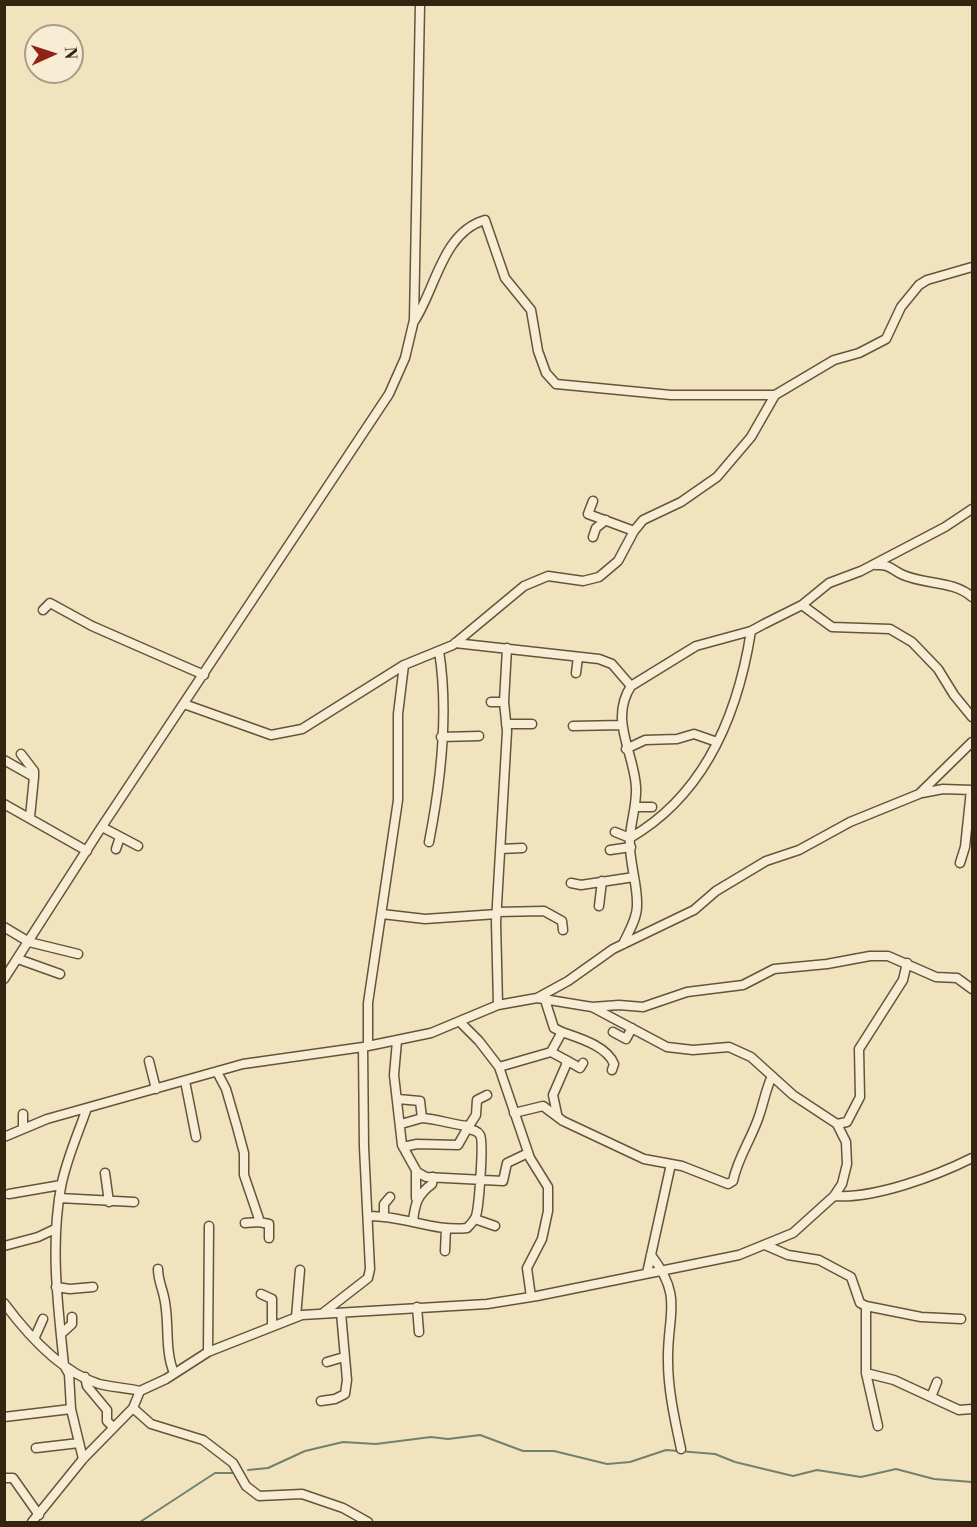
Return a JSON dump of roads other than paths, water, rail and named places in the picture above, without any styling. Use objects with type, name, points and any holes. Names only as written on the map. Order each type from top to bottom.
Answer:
[{"type":"street","points":[[4,979],[389,394],[405,358],[414,320],[420,4]]},
{"type":"street","points":[[414,320],[427,301],[434,277],[458,235],[470,225],[485,220],[505,278],[531,310],[538,351],[546,373],[556,384],[671,395],[775,395]]},
{"type":"street","points":[[184,704],[259,731],[278,735],[315,723],[404,665],[455,643],[524,586],[548,576],[583,581],[599,577],[618,561],[634,531],[643,520],[681,502],[717,477],[751,437],[775,395],[834,360],[859,353],[886,339],[901,307],[919,285],[927,280],[972,267]]},
{"type":"street","points":[[593,501],[588,514],[634,531]]},
{"type":"street","points":[[623,944],[636,915],[630,838],[637,807],[636,784],[626,749],[621,711],[624,696],[631,686],[696,646],[751,631],[802,605],[830,583],[872,565],[945,527],[972,509]]},
{"type":"street","points":[[593,537],[596,528],[606,520]]},
{"type":"street","points":[[872,565],[885,564],[902,574],[963,590],[972,597]]},
{"type":"street","points":[[43,610],[50,603],[92,626],[204,675]]},
{"type":"street","points":[[802,605],[832,627],[870,627],[890,630],[912,642],[920,648],[926,660],[938,669],[954,695],[972,717]]},
{"type":"street","points":[[630,838],[651,826],[692,787],[709,762],[737,694],[751,631]]},
{"type":"street","points":[[455,643],[599,659],[612,664],[631,686]]},
{"type":"street","points":[[498,1005],[497,913],[507,762],[504,702],[507,648]]},
{"type":"street","points":[[429,842],[441,737],[444,680],[439,651]]},
{"type":"street","points":[[576,673],[578,657]]},
{"type":"street","points":[[323,1313],[368,1278],[370,1269],[364,1147],[368,1003],[398,800],[398,714],[404,665]]},
{"type":"street","points":[[491,702],[504,702]]},
{"type":"street","points":[[506,724],[532,724]]},
{"type":"street","points":[[573,726],[622,725]]},
{"type":"street","points":[[626,749],[645,740],[677,738],[694,734],[717,742]]},
{"type":"street","points":[[441,737],[479,736]]},
{"type":"street","points":[[918,794],[972,742]]},
{"type":"street","points":[[21,754],[34,771],[30,817]]},
{"type":"street","points":[[4,760],[34,777]]},
{"type":"street","points":[[541,999],[623,944],[694,910],[716,891],[766,861],[798,850],[850,822],[918,794],[943,789],[972,790],[965,847],[960,862]]},
{"type":"street","points":[[4,804],[87,851]]},
{"type":"street","points":[[637,807],[652,807]]},
{"type":"street","points":[[102,827],[138,846]]},
{"type":"street","points":[[615,832],[630,838]]},
{"type":"street","points":[[116,849],[120,837]]},
{"type":"street","points":[[501,849],[522,848]]},
{"type":"street","points":[[610,850],[631,848]]},
{"type":"street","points":[[571,883],[581,885],[634,877]]},
{"type":"street","points":[[599,906],[602,881]]},
{"type":"street","points":[[382,914],[425,919],[544,911],[562,921],[563,930]]},
{"type":"street","points":[[4,927],[29,942],[78,954]]},
{"type":"street","points":[[4,1137],[87,1108],[243,1064],[366,1047],[431,1034],[461,1023],[498,1005],[541,999],[592,1007],[619,1005],[643,1007],[687,992],[743,985],[774,969],[827,964],[870,956],[888,956],[936,977],[957,978],[972,988]]},
{"type":"street","points":[[18,959],[60,974]]},
{"type":"street","points":[[837,1124],[847,1122],[858,1104],[860,1048],[903,980],[907,963]]},
{"type":"street","points":[[541,999],[554,1028],[587,1041],[611,1056],[614,1064],[612,1070]]},
{"type":"street","points":[[4,1303],[21,1325],[64,1365],[101,1384],[140,1391],[208,1352],[296,1317],[323,1313],[487,1304],[739,1255],[793,1233],[834,1196],[842,1184],[847,1164],[846,1142],[837,1124],[793,1095],[741,1050],[729,1047],[676,1050],[655,1042],[592,1007]]},
{"type":"street","points":[[461,1023],[479,1041],[499,1067],[528,1153],[536,1170],[546,1181],[548,1198],[542,1239],[527,1268],[531,1297]]},
{"type":"street","points":[[613,1032],[626,1039],[632,1028]]},
{"type":"street","points":[[551,1052],[562,1032]]},
{"type":"street","points":[[397,1041],[394,1075],[403,1147],[416,1170],[426,1177],[503,1181],[507,1163],[528,1153]]},
{"type":"street","points":[[499,1067],[551,1052],[580,1068],[583,1063]]},
{"type":"street","points":[[557,1114],[553,1095],[567,1065],[566,1060]]},
{"type":"street","points":[[149,1061],[156,1089]]},
{"type":"street","points":[[217,1072],[226,1089],[237,1127],[244,1152],[244,1175],[259,1222]]},
{"type":"street","points":[[513,1113],[543,1106],[557,1114],[563,1121],[644,1159],[671,1164],[731,1183],[761,1112],[763,1097],[772,1076]]},
{"type":"street","points":[[185,1081],[196,1137]]},
{"type":"street","points":[[403,1147],[417,1144],[458,1145],[476,1115],[477,1100],[487,1095]]},
{"type":"street","points":[[398,1099],[420,1101],[422,1119]]},
{"type":"street","points":[[82,1459],[71,1408],[69,1374],[64,1365],[56,1287],[55,1229],[61,1185],[87,1108]]},
{"type":"street","points":[[23,1114],[24,1130]]},
{"type":"street","points":[[369,1216],[384,1215],[446,1228],[467,1228],[475,1219],[482,1137],[468,1127],[449,1124],[441,1119],[422,1119],[401,1124]]},
{"type":"street","points":[[834,1196],[852,1198],[892,1188],[972,1158]]},
{"type":"street","points":[[647,1274],[671,1164]]},
{"type":"street","points":[[413,1221],[416,1201],[416,1170]]},
{"type":"street","points":[[105,1173],[110,1202]]},
{"type":"street","points":[[416,1201],[421,1192],[432,1184],[433,1177]]},
{"type":"street","points":[[9,1194],[61,1185]]},
{"type":"street","points":[[384,1215],[384,1204],[390,1197]]},
{"type":"street","points":[[59,1198],[134,1202]]},
{"type":"street","points":[[475,1219],[495,1226]]},
{"type":"street","points":[[244,1222],[269,1224],[269,1238]]},
{"type":"street","points":[[208,1352],[209,1226]]},
{"type":"street","points":[[445,1251],[446,1228]]},
{"type":"street","points":[[4,1246],[38,1237],[55,1229]]},
{"type":"street","points":[[765,1245],[788,1255],[819,1260],[851,1277],[860,1303],[866,1306],[921,1317],[961,1319]]},
{"type":"street","points":[[651,1255],[663,1270],[672,1295],[668,1376],[681,1449]]},
{"type":"street","points":[[158,1269],[159,1281],[165,1298],[169,1361],[174,1373]]},
{"type":"street","points":[[296,1317],[300,1270]]},
{"type":"street","points":[[56,1287],[70,1289],[93,1287]]},
{"type":"street","points":[[261,1294],[272,1299],[272,1325]]},
{"type":"street","points":[[866,1306],[866,1373],[878,1426]]},
{"type":"street","points":[[417,1307],[419,1332]]},
{"type":"street","points":[[321,1401],[335,1399],[345,1394],[341,1313]]},
{"type":"street","points":[[61,1334],[72,1324],[72,1317]]},
{"type":"street","points":[[35,1337],[43,1319]]},
{"type":"street","points":[[327,1362],[344,1357]]},
{"type":"street","points":[[866,1373],[894,1380],[959,1410],[972,1409]]},
{"type":"street","points":[[85,1377],[87,1386],[106,1410],[106,1420],[113,1427]]},
{"type":"street","points":[[931,1397],[937,1382]]},
{"type":"street","points":[[32,1522],[82,1459],[133,1408],[140,1391]]},
{"type":"street","points":[[4,1417],[71,1408]]},
{"type":"street","points":[[133,1408],[151,1424],[203,1440],[233,1463],[246,1486],[259,1496],[302,1494],[343,1508],[368,1522]]},
{"type":"street","points":[[36,1448],[79,1443]]},
{"type":"street","points":[[4,1478],[13,1478],[39,1515]]},
{"type":"waterway","points":[[248,1470],[268,1468],[305,1451],[343,1442],[376,1444],[431,1437],[448,1439],[480,1435],[523,1451],[554,1451],[607,1464],[630,1462],[666,1450],[715,1454],[735,1462],[793,1476],[817,1470],[861,1477],[896,1469],[934,1479],[972,1482]]},
{"type":"waterway","points":[[140,1522],[215,1473],[234,1473]]}]
